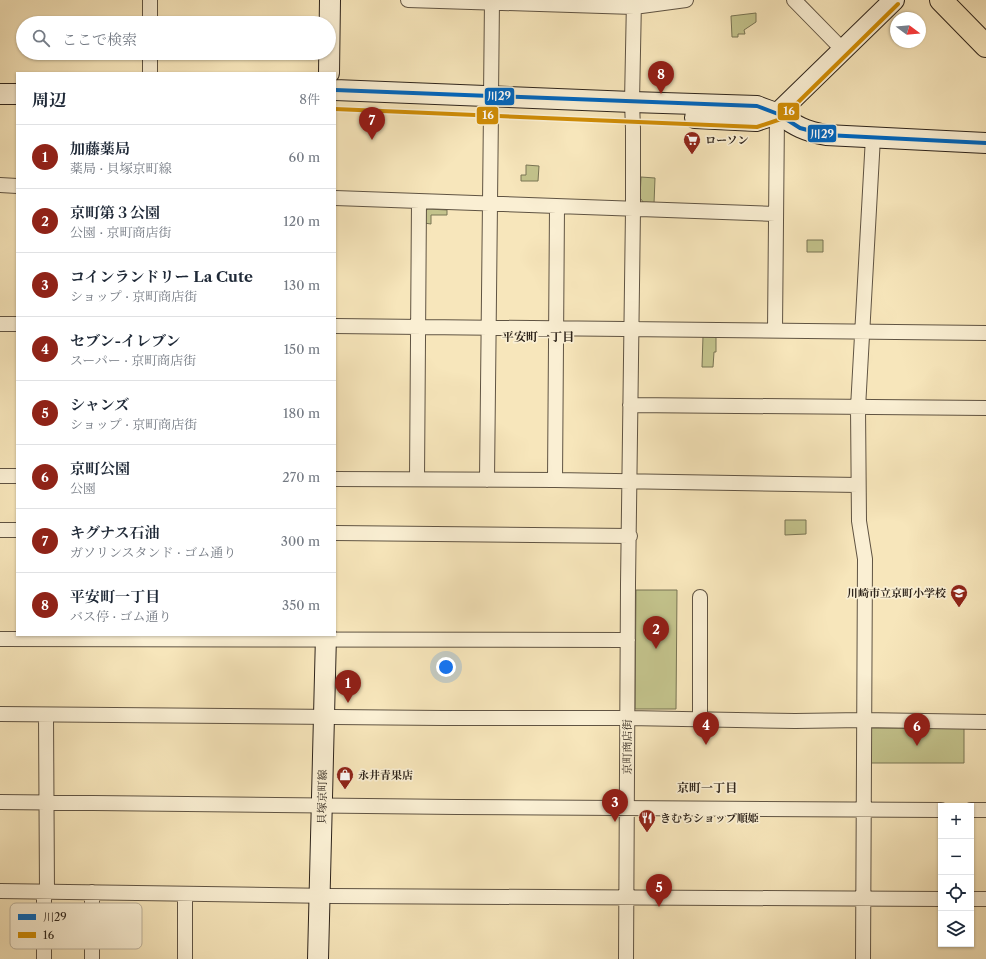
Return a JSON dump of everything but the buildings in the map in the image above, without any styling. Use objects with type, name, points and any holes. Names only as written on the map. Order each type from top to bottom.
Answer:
[{"type":"highway","points":[[941,0],[986,46]]},
{"type":"street","points":[[150,0],[150,16]]},
{"type":"street","points":[[330,0],[330,16]]},
{"type":"street","points":[[408,0],[634,4],[686,0]]},
{"type":"street","points":[[794,0],[842,49]]},
{"type":"street","points":[[336,90],[491,103],[632,109],[756,120],[776,114],[894,0]]},
{"type":"street","points":[[487,480],[492,1]]},
{"type":"street","name":"京町商店街","points":[[626,959],[634,4]]},
{"type":"street","points":[[150,60],[150,72]]},
{"type":"street","points":[[329,60],[329,72]]},
{"type":"street","points":[[0,81],[16,81]]},
{"type":"street","points":[[0,94],[16,94]]},
{"type":"street","points":[[336,103],[491,103]]},
{"type":"street","points":[[776,114],[790,123],[810,132],[826,135],[986,143]]},
{"type":"street","points":[[775,330],[776,114]]},
{"type":"street","points":[[863,959],[862,899],[865,559],[859,520],[858,408],[873,137]]},
{"type":"street","points":[[0,185],[16,186]]},
{"type":"street","points":[[336,198],[775,214]]},
{"type":"street","points":[[417,479],[419,201]]},
{"type":"street","points":[[555,480],[557,206]]},
{"type":"street","points":[[0,324],[16,324]]},
{"type":"street","points":[[336,326],[986,332]]},
{"type":"street","points":[[630,405],[986,408]]},
{"type":"street","points":[[0,476],[16,476]]},
{"type":"street","points":[[336,479],[555,480],[858,485]]},
{"type":"street","points":[[0,530],[16,530]]},
{"type":"street","points":[[336,533],[630,536]]},
{"type":"street","points":[[700,597],[700,720]]},
{"type":"street","points":[[0,639],[325,638],[628,640]]},
{"type":"street","name":"貝塚京町線","points":[[318,959],[325,638]]},
{"type":"street","points":[[0,714],[986,722]]},
{"type":"street","points":[[46,715],[46,903]]},
{"type":"street","points":[[0,802],[322,806],[938,810]]},
{"type":"street","points":[[974,810],[986,810]]},
{"type":"street","points":[[0,891],[320,896],[938,899]]},
{"type":"street","points":[[92,892],[92,903]]},
{"type":"street","points":[[185,894],[185,959]]},
{"type":"street","points":[[974,899],[986,899]]},
{"type":"street","points":[[44,949],[44,959]]},
{"type":"green space","points":[[756,13],[756,22],[744,30],[745,34],[738,34],[738,37],[732,37],[731,16]]},
{"type":"green space","points":[[526,165],[539,166],[538,181],[521,181],[521,175],[526,175]]},
{"type":"green space","points":[[641,177],[655,178],[654,204],[644,203],[640,198]]},
{"type":"green space","points":[[428,209],[447,210],[447,215],[431,215],[431,224],[424,223],[424,212]]},
{"type":"green space","points":[[807,240],[823,240],[823,252],[807,252]]},
{"type":"green space","points":[[703,336],[716,336],[716,352],[714,352],[713,367],[702,367]]},
{"type":"green space","points":[[785,520],[806,520],[806,534],[785,535]]},
{"type":"green space","points":[[636,590],[677,590],[676,709],[635,709]]},
{"type":"green space","points":[[870,728],[964,728],[964,763],[870,763]]},
{"type":"transit line","name":"16","points":[[336,109],[757,127],[781,119],[898,4]]},
{"type":"transit line","name":"川29","points":[[336,90],[757,106],[778,114],[800,128],[826,135],[986,143]]},
{"type":"place","name":"平安町一丁目","points":[[661,94]]},
{"type":"place","name":"キグナス石油","points":[[372,140]]},
{"type":"place","name":"ローソン","points":[[692,155]]},
{"type":"place","name":"川崎市立京町小学校","points":[[959,608]]},
{"type":"place","name":"京町第３公園","points":[[656,649]]},
{"type":"place","name":"加藤薬局","points":[[348,703]]},
{"type":"place","name":"セブン-イレブン","points":[[706,745]]},
{"type":"place","name":"京町公園","points":[[917,746]]},
{"type":"place","name":"永井青果店","points":[[345,790]]},
{"type":"place","name":"コインランドリー La Cute","points":[[615,822]]},
{"type":"place","name":"きむちショップ順姫","points":[[647,833]]},
{"type":"place","name":"シャンズ","points":[[659,907]]},
{"type":"district","name":"平安町一丁目","points":[[538,336]]},
{"type":"district","name":"京町一丁目","points":[[707,787]]}]
